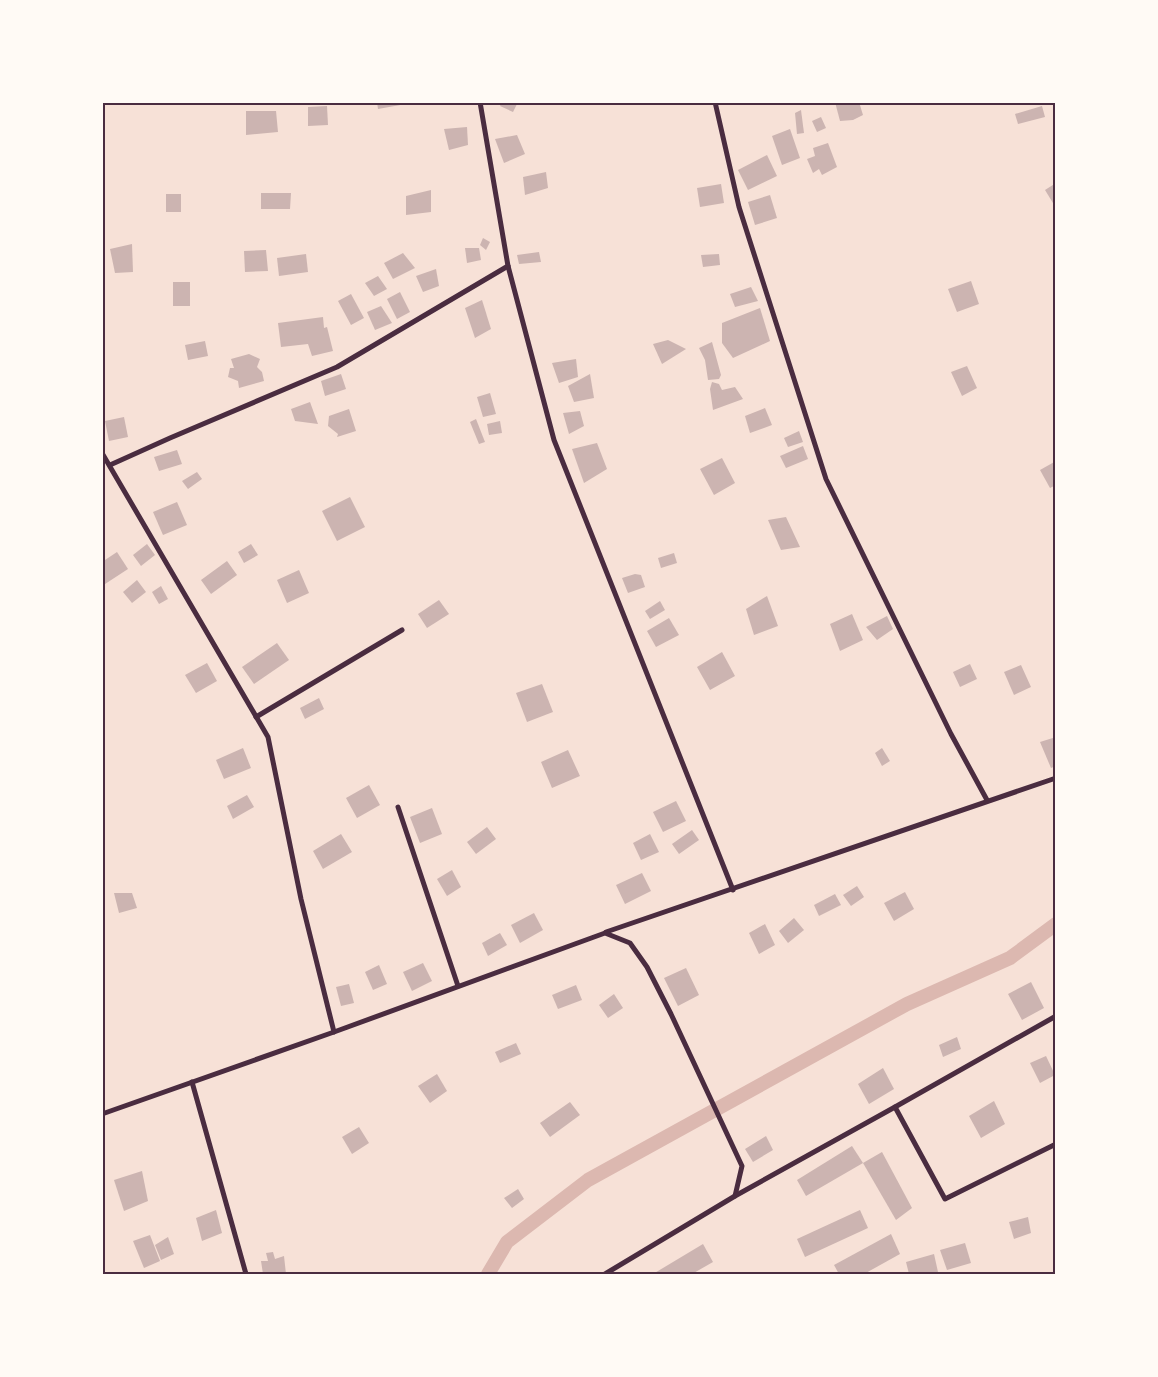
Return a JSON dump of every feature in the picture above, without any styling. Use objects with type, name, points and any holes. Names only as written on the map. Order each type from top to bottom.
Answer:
[{"type":"street","points":[[480,102],[508,266],[554,440],[733,890]]},
{"type":"street","points":[[715,102],[739,207],[826,479],[947,725],[987,800]]},
{"type":"street","points":[[110,465],[337,366],[508,266]]},
{"type":"street","points":[[102,453],[268,737],[300,899],[334,1032]]},
{"type":"street","points":[[256,718],[402,630]]},
{"type":"street","points":[[102,1114],[334,1032],[605,932],[733,890],[987,800],[1056,778]]},
{"type":"street","points":[[398,807],[458,986]]},
{"type":"street","points":[[605,932],[630,943],[647,966],[696,1065],[742,1166],[735,1196]]},
{"type":"street","points":[[605,1274],[735,1196],[1056,1016]]},
{"type":"street","points":[[192,1082],[246,1274]]},
{"type":"street","points":[[896,1107],[945,1200],[1056,1144]]},
{"type":"building","points":[[377,102],[405,102],[406,104],[378,109]]},
{"type":"building","points":[[502,102],[518,102],[513,112],[500,106]]},
{"type":"building","points":[[835,102],[859,102],[863,115],[853,120],[840,121]]},
{"type":"building","points":[[327,106],[328,125],[308,126],[308,107]]},
{"type":"building","points":[[1042,106],[1045,117],[1018,124],[1015,114]]},
{"type":"building","points":[[801,110],[804,133],[797,134],[795,113]]},
{"type":"building","points":[[246,111],[276,111],[278,132],[246,135]]},
{"type":"building","points":[[821,117],[826,128],[817,132],[812,121]]},
{"type":"building","points":[[467,127],[468,145],[449,150],[444,129]]},
{"type":"building","points":[[790,129],[800,158],[782,165],[772,136]]},
{"type":"building","points":[[517,135],[525,154],[504,163],[495,139]]},
{"type":"building","points":[[828,143],[837,167],[822,175],[819,169],[813,173],[807,159],[815,156],[813,148]]},
{"type":"building","points":[[767,155],[777,176],[748,190],[738,170]]},
{"type":"building","points":[[546,172],[548,188],[525,195],[523,177]]},
{"type":"building","points":[[1056,183],[1056,208],[1045,190]]},
{"type":"building","points":[[721,184],[724,203],[700,207],[697,188]]},
{"type":"building","points":[[431,190],[431,212],[406,215],[406,196]]},
{"type":"building","points":[[261,193],[291,193],[290,209],[261,209]]},
{"type":"building","points":[[166,194],[181,194],[181,212],[166,212]]},
{"type":"building","points":[[770,195],[777,218],[755,225],[748,202]]},
{"type":"building","points":[[483,238],[490,242],[486,250],[480,245]]},
{"type":"building","points":[[132,244],[133,272],[115,273],[110,249]]},
{"type":"building","points":[[465,248],[479,248],[481,260],[467,263]]},
{"type":"building","points":[[266,250],[268,271],[245,272],[244,251]]},
{"type":"building","points":[[539,252],[541,262],[519,264],[517,255]]},
{"type":"building","points":[[403,253],[415,268],[393,279],[384,263]]},
{"type":"building","points":[[306,254],[308,272],[279,276],[277,258]]},
{"type":"building","points":[[719,254],[720,265],[703,267],[701,255]]},
{"type":"building","points":[[436,269],[439,286],[423,292],[416,276]]},
{"type":"building","points":[[378,276],[387,289],[374,296],[365,283]]},
{"type":"building","points":[[971,281],[979,304],[957,312],[948,289]]},
{"type":"building","points":[[173,282],[190,282],[190,306],[173,306]]},
{"type":"building","points":[[751,287],[758,301],[735,307],[730,294]]},
{"type":"building","points":[[400,292],[410,312],[397,319],[387,299]]},
{"type":"building","points":[[351,294],[364,318],[351,325],[338,301]]},
{"type":"building","points":[[482,300],[491,329],[475,338],[465,308]]},
{"type":"building","points":[[381,306],[392,323],[375,330],[367,312]]},
{"type":"building","points":[[760,308],[770,341],[733,358],[722,343],[722,323]]},
{"type":"building","points":[[323,317],[324,328],[327,327],[333,351],[312,356],[308,344],[281,347],[278,323]]},
{"type":"building","points":[[668,340],[686,349],[662,364],[653,344]]},
{"type":"building","points":[[205,341],[208,356],[188,360],[185,345]]},
{"type":"building","points":[[712,342],[721,375],[719,379],[708,380],[705,360],[699,348]]},
{"type":"building","points":[[249,354],[260,359],[257,367],[262,372],[264,381],[239,388],[238,381],[228,377],[230,368],[234,368],[231,359]]},
{"type":"building","points":[[576,359],[578,377],[559,383],[552,363]]},
{"type":"building","points":[[967,366],[977,388],[962,396],[951,372]]},
{"type":"building","points":[[341,374],[346,389],[325,396],[321,381]]},
{"type":"building","points":[[590,374],[594,398],[574,402],[568,386]]},
{"type":"building","points":[[712,382],[719,384],[722,390],[735,387],[743,399],[713,410],[710,389]]},
{"type":"building","points":[[490,393],[496,414],[483,417],[477,397]]},
{"type":"building","points":[[310,402],[318,424],[295,421],[291,409]]},
{"type":"building","points":[[765,408],[772,425],[750,433],[745,416]]},
{"type":"building","points":[[349,409],[356,431],[337,437],[338,434],[328,426],[329,416]]},
{"type":"building","points":[[580,411],[584,426],[569,434],[563,413]]},
{"type":"building","points":[[124,417],[128,437],[109,441],[105,421]]},
{"type":"building","points":[[476,419],[485,442],[479,444],[470,422]]},
{"type":"building","points":[[500,421],[502,433],[489,435],[487,424]]},
{"type":"building","points":[[799,431],[803,442],[788,447],[784,438]]},
{"type":"building","points":[[597,443],[607,469],[584,483],[572,449]]},
{"type":"building","points":[[803,446],[808,459],[786,468],[780,456]]},
{"type":"building","points":[[177,450],[182,464],[159,471],[154,457]]},
{"type":"building","points":[[722,458],[735,483],[714,495],[700,469]]},
{"type":"building","points":[[1056,461],[1056,485],[1050,488],[1040,470]]},
{"type":"building","points":[[197,472],[202,479],[188,489],[182,481]]},
{"type":"building","points":[[350,497],[365,527],[337,541],[322,511]]},
{"type":"building","points":[[177,502],[187,525],[163,535],[153,512]]},
{"type":"building","points":[[786,517],[800,547],[781,550],[768,520]]},
{"type":"building","points":[[147,544],[155,555],[141,566],[133,555]]},
{"type":"building","points":[[251,544],[258,555],[244,563],[238,552]]},
{"type":"building","points":[[117,552],[128,569],[102,586],[102,562]]},
{"type":"building","points":[[674,553],[677,563],[661,568],[658,558]]},
{"type":"building","points":[[227,561],[237,575],[211,594],[201,580]]},
{"type":"building","points":[[299,570],[309,593],[287,603],[277,580]]},
{"type":"building","points":[[635,574],[641,575],[645,587],[628,593],[622,578]]},
{"type":"building","points":[[137,580],[146,592],[132,603],[123,592]]},
{"type":"building","points":[[161,586],[168,599],[159,604],[152,592]]},
{"type":"building","points":[[767,596],[778,626],[754,635],[746,609]]},
{"type":"building","points":[[439,600],[449,614],[427,628],[418,614]]},
{"type":"building","points":[[660,601],[665,610],[650,619],[645,611]]},
{"type":"building","points":[[852,614],[863,640],[840,651],[830,624]]},
{"type":"building","points":[[887,616],[893,629],[877,640],[866,627]]},
{"type":"building","points":[[669,618],[679,635],[656,647],[647,631]]},
{"type":"building","points":[[277,643],[289,660],[254,684],[242,667]]},
{"type":"building","points":[[722,652],[735,676],[710,690],[697,667]]},
{"type":"building","points":[[207,663],[217,681],[196,693],[185,675]]},
{"type":"building","points":[[970,664],[977,679],[960,687],[953,672]]},
{"type":"building","points":[[1021,665],[1031,687],[1014,695],[1004,672]]},
{"type":"building","points":[[542,684],[553,712],[527,722],[516,693]]},
{"type":"building","points":[[319,698],[324,709],[305,719],[300,708]]},
{"type":"building","points":[[1056,737],[1056,766],[1051,768],[1040,742]]},
{"type":"building","points":[[243,748],[251,768],[224,779],[216,760]]},
{"type":"building","points":[[882,748],[890,761],[882,766],[875,753]]},
{"type":"building","points":[[568,750],[580,776],[552,788],[541,762]]},
{"type":"building","points":[[369,785],[380,805],[357,818],[346,798]]},
{"type":"building","points":[[247,795],[254,807],[233,819],[227,806]]},
{"type":"building","points":[[676,801],[686,821],[663,832],[653,812]]},
{"type":"building","points":[[432,808],[442,834],[420,843],[410,817]]},
{"type":"building","points":[[487,827],[496,839],[476,854],[467,842]]},
{"type":"building","points":[[692,830],[699,840],[679,854],[672,844]]},
{"type":"building","points":[[341,834],[352,852],[323,869],[313,851]]},
{"type":"building","points":[[650,834],[659,852],[641,860],[633,843]]},
{"type":"building","points":[[452,870],[461,887],[447,896],[437,879]]},
{"type":"building","points":[[642,873],[651,891],[625,904],[616,885]]},
{"type":"building","points":[[857,886],[864,897],[851,906],[843,895]]},
{"type":"building","points":[[905,892],[914,909],[894,921],[884,903]]},
{"type":"building","points":[[114,893],[132,893],[137,908],[119,913]]},
{"type":"building","points":[[835,894],[841,905],[819,916],[814,905]]},
{"type":"building","points":[[534,913],[543,930],[520,943],[511,925]]},
{"type":"building","points":[[794,918],[804,930],[788,943],[779,931]]},
{"type":"building","points":[[765,924],[775,945],[759,954],[749,933]]},
{"type":"building","points":[[500,933],[507,945],[488,956],[482,943]]},
{"type":"building","points":[[423,963],[432,981],[412,991],[403,972]]},
{"type":"building","points":[[379,965],[387,984],[373,990],[365,972]]},
{"type":"building","points":[[686,968],[699,995],[678,1006],[664,978]]},
{"type":"building","points":[[1031,982],[1044,1008],[1022,1020],[1008,994]]},
{"type":"building","points":[[349,984],[354,1003],[341,1006],[336,987]]},
{"type":"building","points":[[576,985],[582,1000],[558,1009],[552,995]]},
{"type":"building","points":[[614,994],[623,1008],[608,1018],[599,1005]]},
{"type":"building","points":[[957,1037],[961,1049],[943,1057],[939,1045]]},
{"type":"building","points":[[516,1043],[521,1054],[500,1063],[495,1052]]},
{"type":"building","points":[[1046,1056],[1055,1075],[1040,1083],[1030,1063]]},
{"type":"building","points":[[883,1068],[894,1089],[869,1104],[858,1084]]},
{"type":"building","points":[[437,1074],[447,1091],[430,1103],[418,1086]]},
{"type":"building","points":[[994,1101],[1005,1124],[981,1138],[969,1116]]},
{"type":"building","points":[[570,1102],[580,1115],[550,1137],[540,1123]]},
{"type":"building","points":[[359,1127],[369,1143],[352,1154],[342,1137]]},
{"type":"building","points":[[766,1136],[773,1150],[753,1162],[745,1149]]},
{"type":"building","points":[[852,1146],[863,1163],[806,1196],[797,1180]]},
{"type":"building","points":[[882,1152],[912,1208],[896,1220],[863,1163]]},
{"type":"building","points":[[142,1171],[148,1201],[124,1211],[114,1180]]},
{"type":"building","points":[[518,1189],[524,1199],[512,1208],[504,1198]]},
{"type":"building","points":[[216,1210],[222,1233],[202,1241],[196,1218]]},
{"type":"building","points":[[860,1210],[868,1228],[805,1257],[797,1239]]},
{"type":"building","points":[[1028,1217],[1031,1233],[1014,1239],[1009,1222]]},
{"type":"building","points":[[891,1234],[900,1254],[864,1274],[839,1274],[834,1265]]},
{"type":"building","points":[[150,1235],[160,1261],[144,1268],[133,1241]]},
{"type":"building","points":[[168,1237],[174,1254],[161,1260],[155,1245]]},
{"type":"building","points":[[965,1243],[971,1263],[947,1270],[940,1250]]},
{"type":"building","points":[[703,1244],[713,1262],[692,1274],[653,1274]]},
{"type":"building","points":[[273,1252],[275,1259],[284,1256],[286,1274],[263,1274],[261,1261],[268,1261],[266,1253]]},
{"type":"building","points":[[934,1254],[938,1272],[909,1274],[906,1262]]},
{"type":"waterway","points":[[488,1274],[507,1242],[588,1180],[907,1004],[1010,958],[1056,924]]}]
